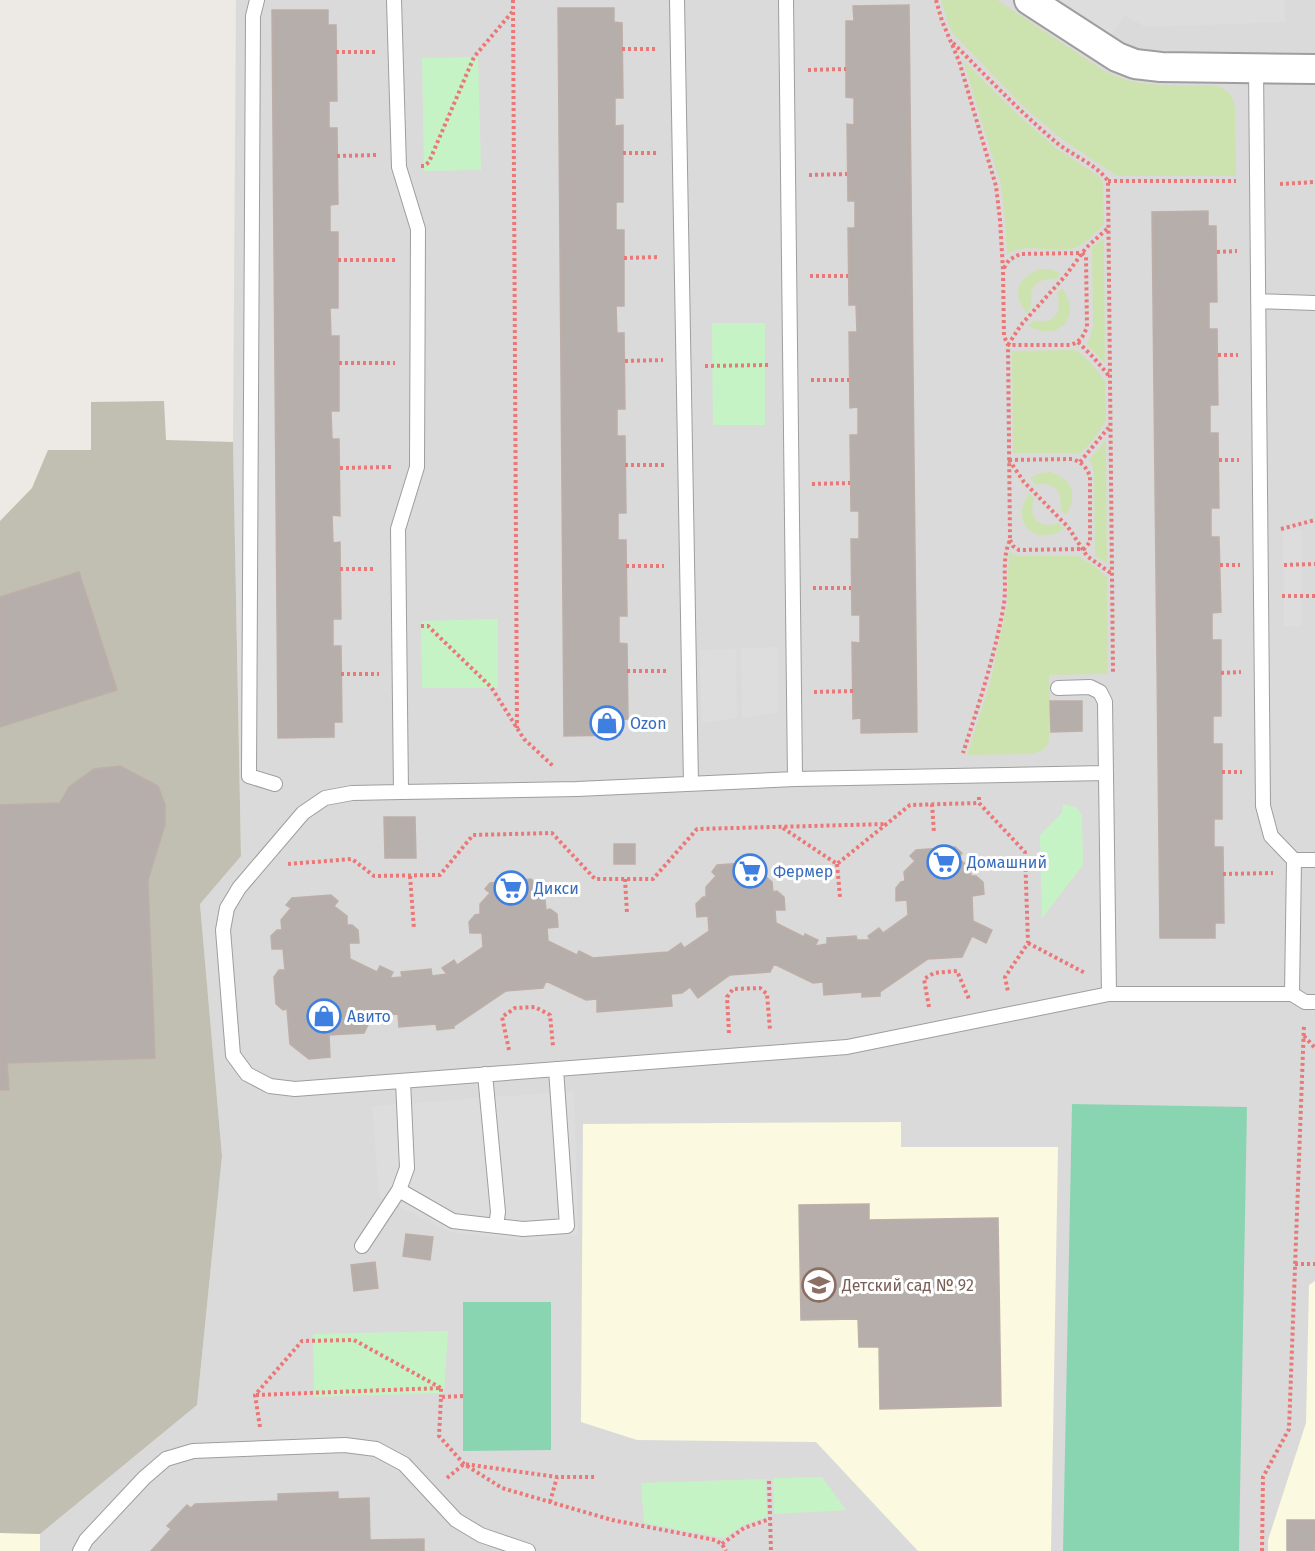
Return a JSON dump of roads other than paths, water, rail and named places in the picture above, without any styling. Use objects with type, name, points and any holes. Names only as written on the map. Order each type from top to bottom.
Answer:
[{"type":"street","points":[[1029,0],[1116,57],[1136,64],[1161,67],[1315,69]]},
{"type":"lane","points":[[257,0],[252,16],[249,776],[275,784]]},
{"type":"lane","points":[[394,0],[399,166],[417,229],[418,260],[417,467],[398,529],[401,792]]},
{"type":"lane","points":[[677,0],[691,784]]},
{"type":"lane","points":[[786,0],[795,779]]},
{"type":"lane","points":[[1256,68],[1263,806],[1271,836],[1294,866],[1292,994]]},
{"type":"lane","points":[[1258,301],[1315,303]]},
{"type":"lane","points":[[1058,688],[1090,687],[1100,692],[1105,702],[1109,990]]},
{"type":"lane","points":[[1106,773],[795,779],[577,789],[352,793],[325,798],[303,813],[238,888],[227,908],[223,930],[233,1055],[247,1074],[270,1086],[295,1089],[847,1047],[1109,990],[1292,994],[1310,1002]]},
{"type":"lane","points":[[1294,866],[1315,860]]},
{"type":"lane","points":[[399,1190],[453,1221],[523,1229],[567,1226],[556,1069]]},
{"type":"lane","points":[[485,1074],[498,1212],[496,1226]]},
{"type":"lane","points":[[362,1246],[399,1190],[407,1168],[403,1080]]},
{"type":"lane","points":[[80,1551],[86,1540],[144,1478],[166,1459],[193,1451],[345,1446],[376,1449],[404,1464],[456,1520],[481,1535],[528,1551]]},
{"type":"place","name":"Ozon","points":[[607,723]]},
{"type":"place","name":"Домашний","points":[[944,862]]},
{"type":"place","name":"Фермер","points":[[750,871]]},
{"type":"place","name":"Дикси","points":[[511,888]]},
{"type":"place","name":"Авито","points":[[324,1016]]},
{"type":"place","name":"Детский сад № 92","points":[[819,1285]]}]
